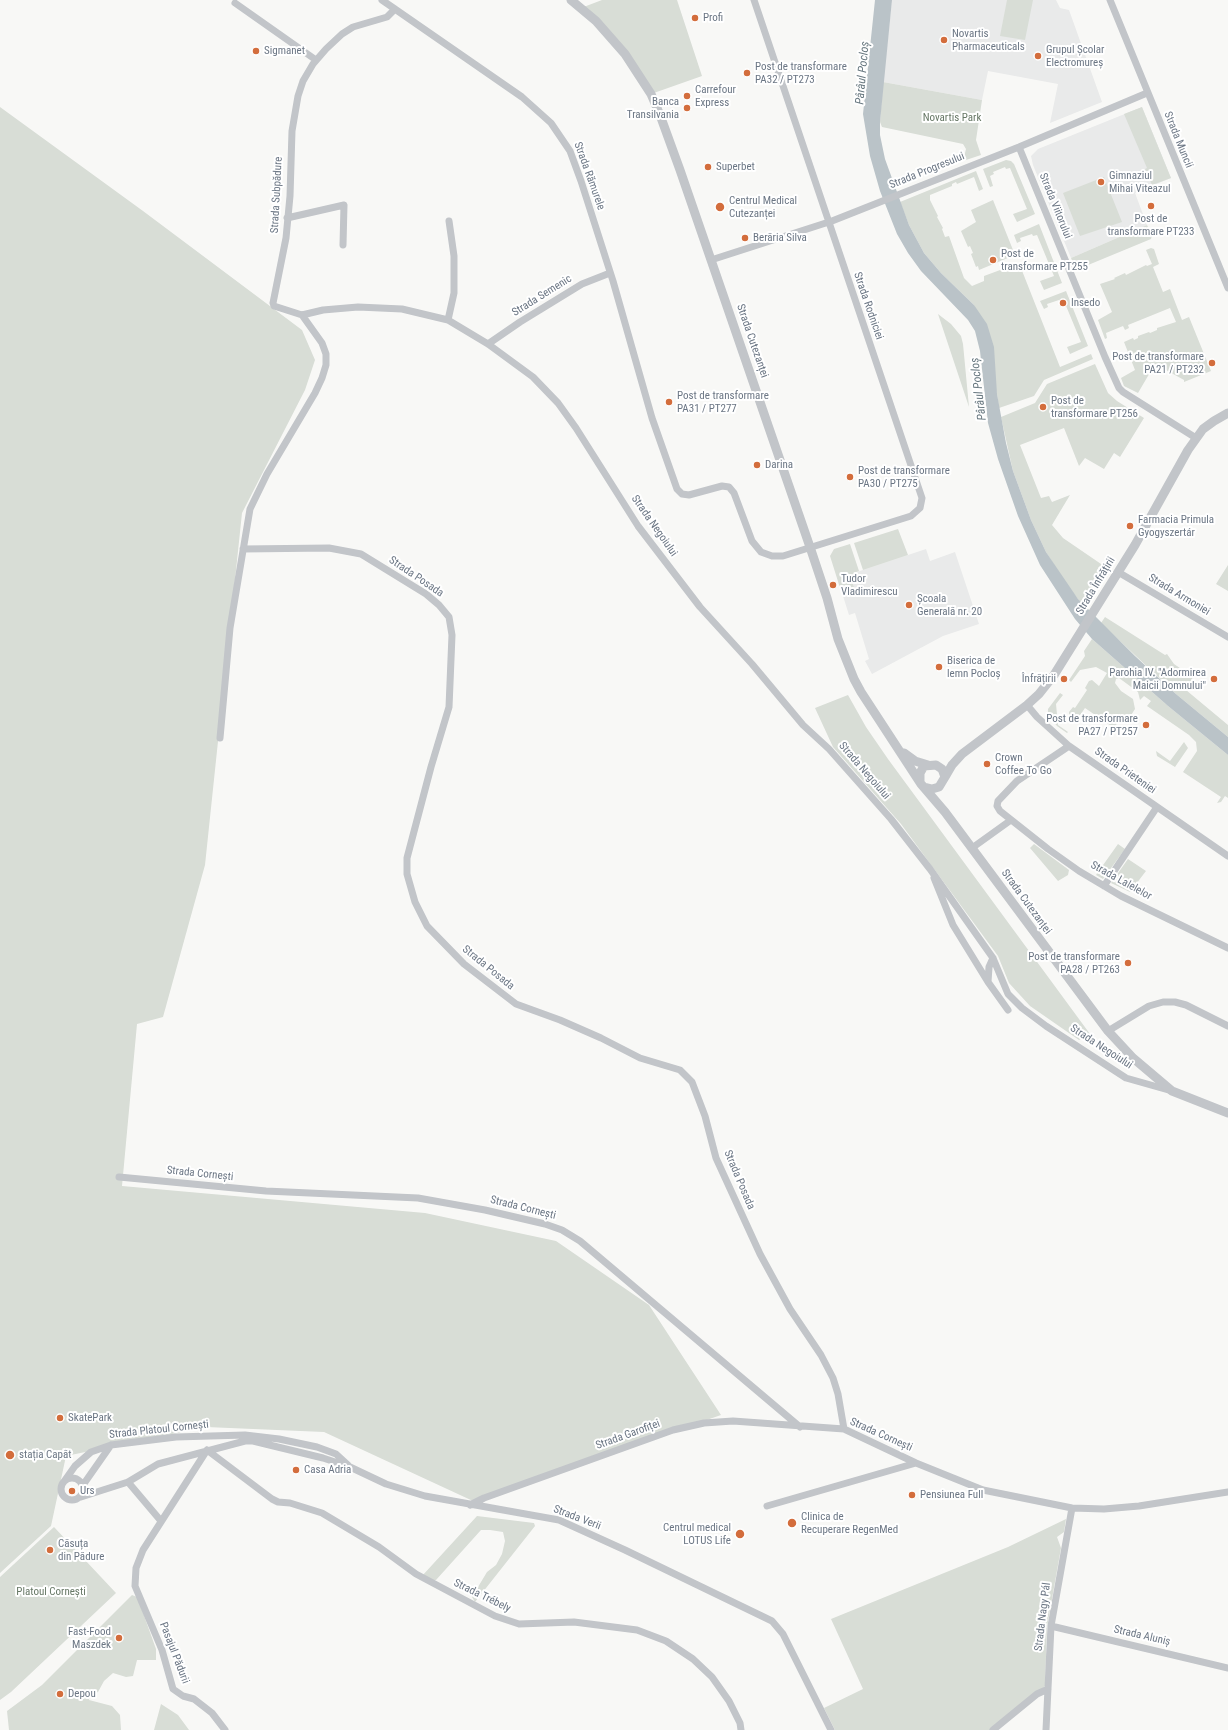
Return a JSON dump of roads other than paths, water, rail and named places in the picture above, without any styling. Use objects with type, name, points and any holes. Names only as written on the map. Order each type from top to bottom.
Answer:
[{"type":"street","name":"Strada Rămurele","points":[[382,0],[522,97],[551,123],[570,151],[610,273],[652,418],[677,488],[682,494],[689,496],[722,486],[729,487],[734,493],[752,541],[761,552],[772,556],[783,556],[810,547]]},
{"type":"street","name":"Strada Cutezanței","points":[[571,0],[596,21],[609,35],[625,54],[651,94],[677,159],[810,547],[827,598],[838,639],[854,679],[873,712],[922,784],[945,812],[1108,1032],[1134,1058],[1172,1091]]},
{"type":"street","name":"Strada Rodniciei","points":[[754,0],[922,498],[920,508],[911,516],[810,547]]},
{"type":"street","name":"Strada Muncii","points":[[1110,0],[1228,288]]},
{"type":"street","points":[[235,3],[316,60]]},
{"type":"street","name":"Strada Subpădure","points":[[302,315],[274,306],[273,303],[282,263],[288,218],[294,114],[304,81],[316,60],[342,34],[353,27],[387,17],[394,9]]},
{"type":"street","name":"Strada Progresului","points":[[711,260],[828,222],[1019,147],[1147,93]]},
{"type":"street","name":"Strada Viitorului","points":[[1019,147],[1119,388],[1196,438]]},
{"type":"street","points":[[288,218],[344,205],[343,245]]},
{"type":"street","points":[[448,320],[454,293],[454,256],[449,221]]},
{"type":"street","name":"Strada Semenic","points":[[488,344],[520,322],[582,284],[610,273]]},
{"type":"street","name":"Strada Negoiului","points":[[302,315],[323,310],[358,307],[394,308],[448,320],[488,344],[533,377],[558,403],[576,428],[638,526],[700,607],[752,664],[803,725],[829,749],[891,819],[931,871],[993,958],[1008,994],[1022,1008],[1126,1078],[1172,1091],[1228,1113]]},
{"type":"street","points":[[220,738],[230,628],[250,509],[267,474],[315,393],[326,365],[326,354],[322,343],[302,315]]},
{"type":"street","name":"Strada Înfrățirii","points":[[932,765],[949,761],[962,754],[1027,705],[1039,694],[1054,675],[1095,610],[1196,438],[1214,421],[1228,413]]},
{"type":"street","name":"Strada Posada","points":[[243,549],[329,548],[361,554],[426,594],[439,605],[449,617],[452,635],[449,708],[431,767],[407,858],[407,874],[415,902],[427,926],[464,964],[516,1004],[560,1020],[601,1038],[640,1058],[680,1070],[692,1082],[705,1116],[716,1158],[760,1254],[790,1309],[821,1355],[833,1378],[838,1394],[844,1429]]},
{"type":"street","name":"Strada Armoniei","points":[[1118,572],[1228,637]]},
{"type":"street","name":"Strada Prieteniei","points":[[1027,705],[1037,717],[1069,746],[1228,856]]},
{"type":"street","name":"Strada Lalelelor","points":[[1069,746],[1017,781],[998,801],[997,806],[1000,811],[1048,849],[1104,886],[1121,896],[1228,948]]},
{"type":"street","name":"Strada Cutezanței","points":[[899,750],[915,761],[932,765]]},
{"type":"street","points":[[899,750],[903,761],[919,786],[952,829],[972,848],[1011,820]]},
{"type":"street","name":"Strada Înfrățirii","points":[[943,781],[952,765],[962,754]]},
{"type":"street","points":[[932,765],[942,769],[943,781],[939,787],[932,789],[922,784],[920,773],[924,766],[932,765]]},
{"type":"street","name":"Strada Cutezanței","points":[[943,781],[941,796],[945,812]]},
{"type":"street","name":"Strada Prieteniei","points":[[1104,886],[1157,807]]},
{"type":"street","name":"Strada Negoiului","points":[[931,871],[953,925],[988,982],[1008,1010]]},
{"type":"street","points":[[988,982],[989,967],[993,958]]},
{"type":"street","points":[[1108,1032],[1149,1006],[1163,1002],[1175,1002],[1186,1005],[1228,1026]]},
{"type":"street","name":"Strada Cornești","points":[[119,1177],[266,1191],[418,1198],[485,1210],[545,1224],[562,1230],[580,1242],[800,1427],[844,1429],[916,1463],[983,1490],[1072,1508],[1104,1509],[1139,1506],[1228,1492]]},
{"type":"street","name":"Strada Garofiței","points":[[470,1505],[484,1498],[673,1430],[696,1425],[734,1421],[800,1427]]},
{"type":"street","name":"Strada Platoul Cornești","points":[[63,1483],[75,1466],[91,1452],[111,1445],[176,1437],[225,1434],[258,1436],[317,1446],[336,1454],[350,1467]]},
{"type":"street","name":"Strada Verii","points":[[207,1450],[241,1441],[253,1441],[323,1458],[350,1467],[386,1484],[425,1496],[559,1520],[772,1621],[783,1634],[831,1730]]},
{"type":"street","points":[[83,1485],[111,1445]]},
{"type":"street","points":[[128,1482],[161,1521],[207,1450]]},
{"type":"street","points":[[81,1497],[84,1490],[83,1485],[76,1478],[66,1480],[63,1483],[61,1490],[66,1499],[74,1501],[81,1497],[128,1482],[158,1464],[207,1450]]},
{"type":"street","name":"Strada Trébely","points":[[207,1450],[272,1499],[278,1502],[290,1503],[322,1513],[379,1547],[416,1574],[495,1616],[519,1624],[574,1622],[637,1630],[666,1641],[694,1659],[712,1677],[729,1701],[740,1723],[741,1730]]},
{"type":"street","name":"Strada Cornești","points":[[767,1506],[916,1463]]},
{"type":"street","name":"Strada Nagy Pál","points":[[1046,1730],[1051,1626],[1072,1508]]},
{"type":"street","name":"Pasajul Pădurii","points":[[161,1521],[139,1559],[136,1568],[135,1586],[162,1650],[174,1689],[183,1696],[194,1699],[212,1713],[225,1730]]},
{"type":"street","name":"Strada Aluniș","points":[[1051,1626],[1228,1668]]},
{"type":"street","points":[[993,1730],[1037,1694],[1048,1689]]},
{"type":"place","name":"Profi","points":[[695,18]]},
{"type":"place","name":"Novartis Pharmaceuticals","points":[[944,40]]},
{"type":"place","name":"Sigmanet","points":[[256,51]]},
{"type":"place","name":"Grupul Școlar Electromureș","points":[[1038,56]]},
{"type":"place","name":"Post de transformare PA32 / PT273","points":[[747,73]]},
{"type":"place","name":"Carrefour Express","points":[[687,96]]},
{"type":"place","name":"Banca Transilvania","points":[[687,108]]},
{"type":"place","name":"Superbet","points":[[708,167]]},
{"type":"place","name":"Gimnaziul Mihai Viteazul","points":[[1101,182]]},
{"type":"place","name":"Post de transformare PT233","points":[[1151,206]]},
{"type":"place","name":"Centrul Medical Cutezanței","points":[[720,207]]},
{"type":"place","name":"Berăria Silva","points":[[745,238]]},
{"type":"place","name":"Post de transformare PT255","points":[[993,260]]},
{"type":"place","name":"Insedo","points":[[1063,303]]},
{"type":"place","name":"Post de transformare PA21 / PT232","points":[[1212,363]]},
{"type":"place","name":"Post de transformare PA31 / PT277","points":[[669,402]]},
{"type":"place","name":"Post de transformare PT256","points":[[1043,407]]},
{"type":"place","name":"Darina","points":[[757,465]]},
{"type":"place","name":"Post de transformare PA30 / PT275","points":[[850,477]]},
{"type":"place","name":"Farmacia Primula Gyogyszertár","points":[[1130,526]]},
{"type":"place","name":"Tudor Vladimirescu","points":[[833,585]]},
{"type":"place","name":"Școala Generală nr. 20","points":[[909,605]]},
{"type":"place","name":"Biserica de lemn Pocloș","points":[[939,667]]},
{"type":"place","name":"Înfrățirii","points":[[1064,679]]},
{"type":"place","name":"Parohia IV. \"Adormirea Maicii Domnului\"","points":[[1214,679]]},
{"type":"place","name":"Post de transformare PA27 / PT257","points":[[1146,725]]},
{"type":"place","name":"Crown Coffee To Go","points":[[987,764]]},
{"type":"place","name":"Post de transformare PA28 / PT263","points":[[1128,963]]},
{"type":"place","name":"SkatePark","points":[[60,1418]]},
{"type":"place","name":"stația Capăt","points":[[10,1455]]},
{"type":"place","name":"Casa Adria","points":[[296,1470]]},
{"type":"place","name":"Urs","points":[[72,1491]]},
{"type":"place","name":"Pensiunea Full","points":[[912,1495]]},
{"type":"place","name":"Clinica de Recuperare RegenMed","points":[[792,1523]]},
{"type":"place","name":"Centrul medical LOTUS Life","points":[[740,1534]]},
{"type":"place","name":"Căsuța din Pădure","points":[[50,1550]]},
{"type":"place","name":"Fast-Food Maszdek","points":[[119,1638]]},
{"type":"place","name":"Depou","points":[[60,1694]]},
{"type":"water label","name":"Pârâul Pocloș","points":[[863,73]]},
{"type":"water label","name":"Pârâul Pocloș","points":[[979,389]]},
{"type":"park label","name":"Novartis Park","points":[[952,118]]},
{"type":"park label","name":"Platoul Cornești","points":[[51,1592]]}]
